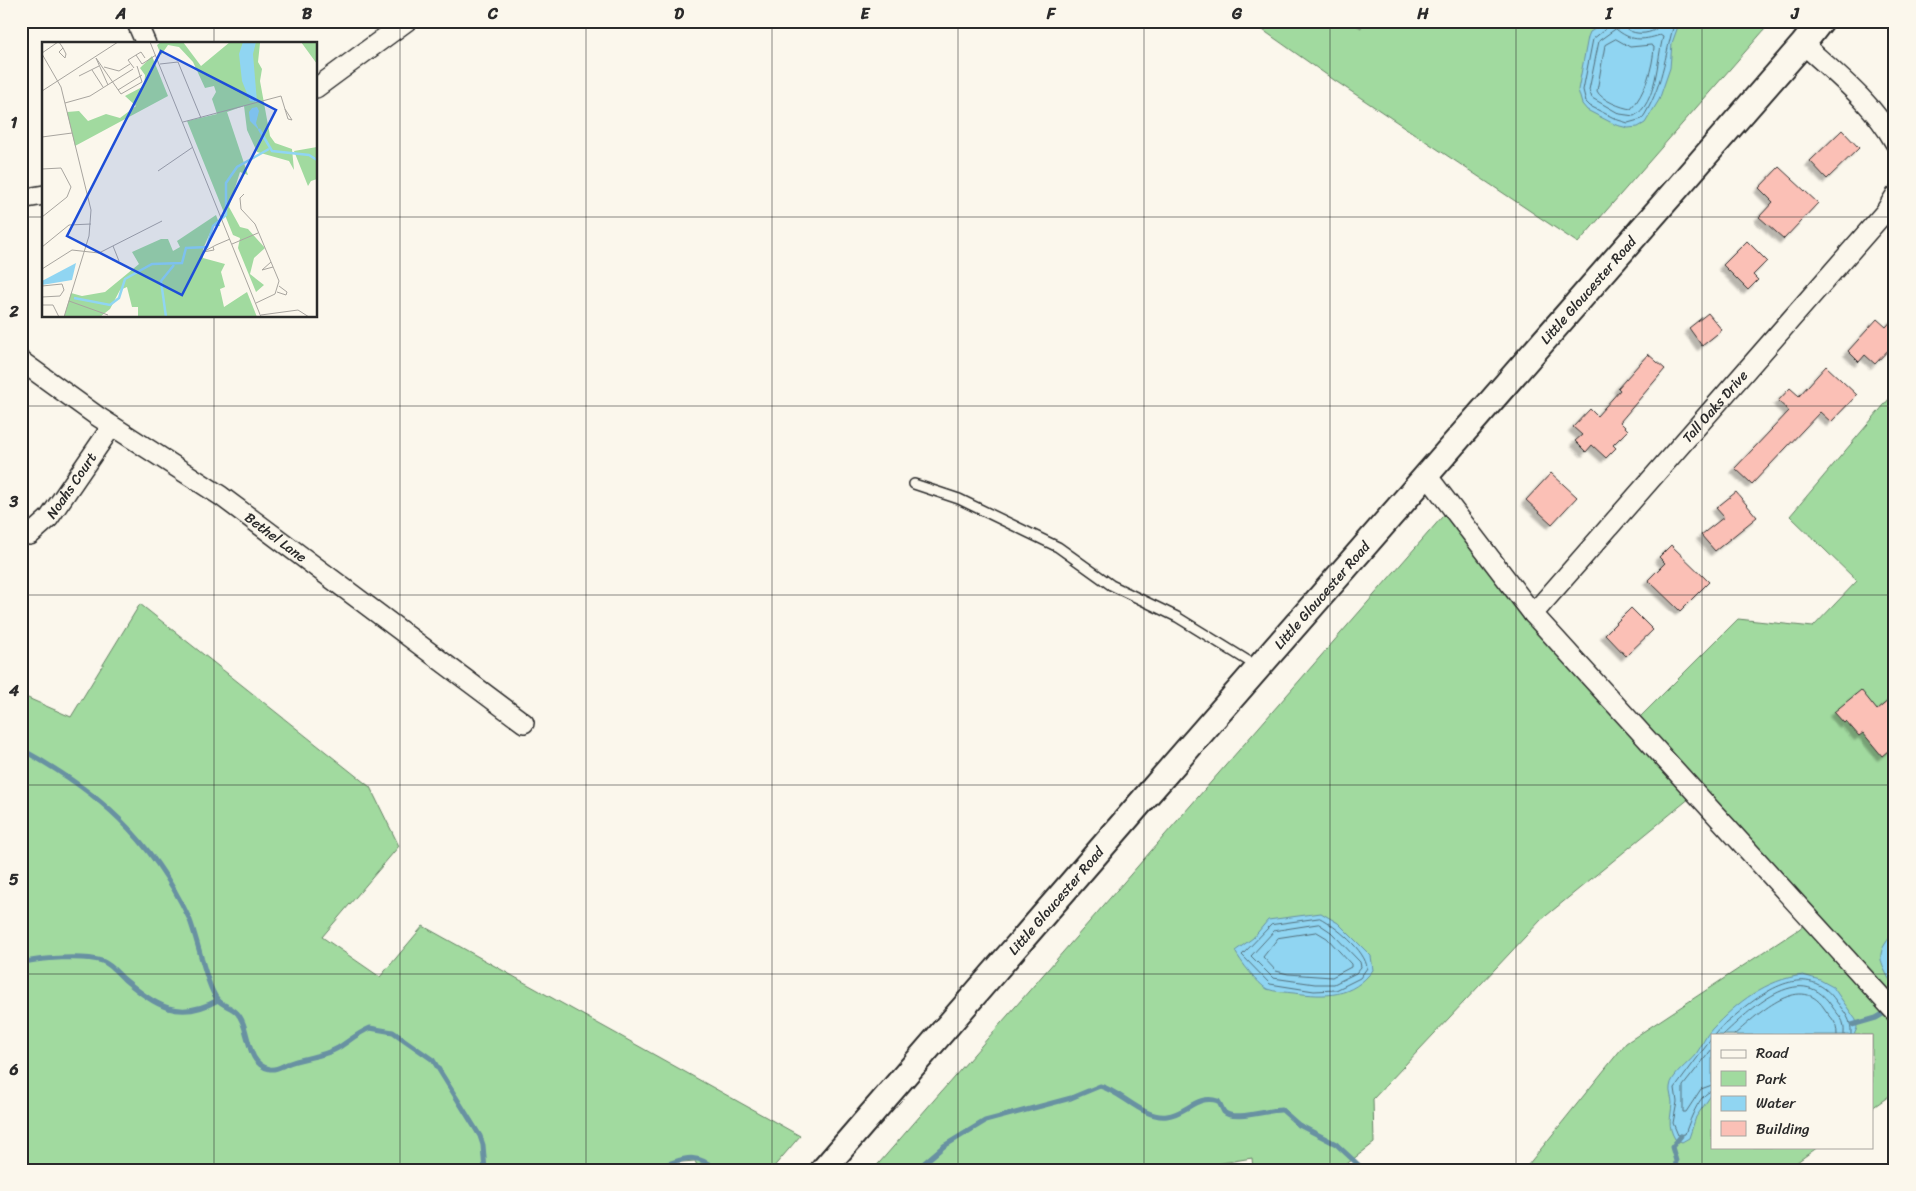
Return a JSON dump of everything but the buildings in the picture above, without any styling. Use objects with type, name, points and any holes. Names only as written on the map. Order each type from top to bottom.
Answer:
[{"type":"street","points":[[136,21],[145,42]]},
{"type":"street","points":[[318,87],[407,21]]},
{"type":"street","name":"Little Gloucester Road","points":[[823,1170],[1821,21]]},
{"type":"street","points":[[1803,44],[1853,89],[1885,125],[1895,143]]},
{"type":"street","points":[[21,199],[42,195]]},
{"type":"street","name":"Tall Oaks Drive","points":[[1533,614],[1885,212],[1895,196]]},
{"type":"street","name":"Bethel Lane","points":[[21,361],[112,426],[221,496],[524,723]]},
{"type":"street","name":"Noahs Court","points":[[21,534],[30,535],[49,518],[112,426]]},
{"type":"street","points":[[1426,474],[1533,614],[1895,1012]]},
{"type":"lane","points":[[914,484],[967,503],[1058,547],[1111,585],[1177,616],[1258,667]]},
{"type":"green space","points":[[1250,21],[1348,21],[1361,28],[1362,21],[1772,21],[1578,243],[1334,80]]},
{"type":"green space","points":[[1895,392],[1895,1092],[1874,1107],[1874,1034],[1711,1034],[1711,1148],[1817,1148],[1786,1170],[1524,1170],[1626,1043],[1799,929],[1814,916],[1696,793],[1541,920],[1373,1099],[1374,1143],[1339,1170],[1253,1170],[1252,1158],[1179,1170],[873,1170],[1449,509],[1635,722],[1738,619],[1813,627],[1857,581],[1790,516]]},
{"type":"green space","points":[[140,604],[370,787],[399,846],[322,937],[380,977],[423,926],[800,1136],[771,1170],[699,1170],[695,1161],[582,1170],[21,1170],[21,695],[71,717]]},
{"type":"water","points":[[1608,21],[1624,21],[1633,28],[1640,28],[1659,21],[1680,21],[1672,43],[1670,68],[1659,100],[1645,123],[1638,127],[1628,128],[1616,125],[1587,110],[1582,104],[1578,90],[1590,32]]},
{"type":"water","points":[[1321,913],[1338,923],[1371,956],[1373,970],[1365,979],[1347,991],[1338,994],[1317,995],[1267,989],[1250,972],[1235,951],[1253,938],[1268,920]]},
{"type":"water","points":[[1895,932],[1895,990],[1883,967],[1881,954],[1888,940]]},
{"type":"water","points":[[1803,975],[1820,980],[1833,987],[1856,1020],[1857,1028],[1854,1034],[1711,1034],[1711,1095],[1696,1117],[1689,1138],[1682,1142],[1675,1139],[1670,1125],[1672,1103],[1670,1089],[1673,1078],[1696,1054],[1712,1029],[1742,1001],[1764,987]]},
{"type":"waterway","points":[[21,749],[49,765],[98,800],[120,819],[158,864],[189,918],[214,994],[220,1002],[235,1011],[241,1019],[252,1053],[262,1066],[274,1069],[326,1053],[338,1048],[370,1028],[393,1032],[433,1060],[480,1136],[483,1145],[485,1170]]},
{"type":"waterway","points":[[21,963],[62,958],[94,959],[109,965],[147,997],[168,1008],[191,1010],[204,1007],[218,1000]]},
{"type":"waterway","points":[[1852,1025],[1876,1018],[1888,1011]]},
{"type":"waterway","points":[[916,1170],[944,1146],[985,1121],[1071,1098],[1100,1086],[1141,1109],[1158,1116],[1167,1116],[1180,1112],[1204,1100],[1218,1101],[1224,1112],[1236,1116],[1282,1110],[1299,1125],[1336,1144],[1364,1170]]},
{"type":"waterway","points":[[1675,1170],[1676,1161],[1672,1147],[1681,1136]]},
{"type":"waterway","points":[[641,1170],[646,1166],[665,1165],[689,1158],[707,1163],[718,1170]]}]
